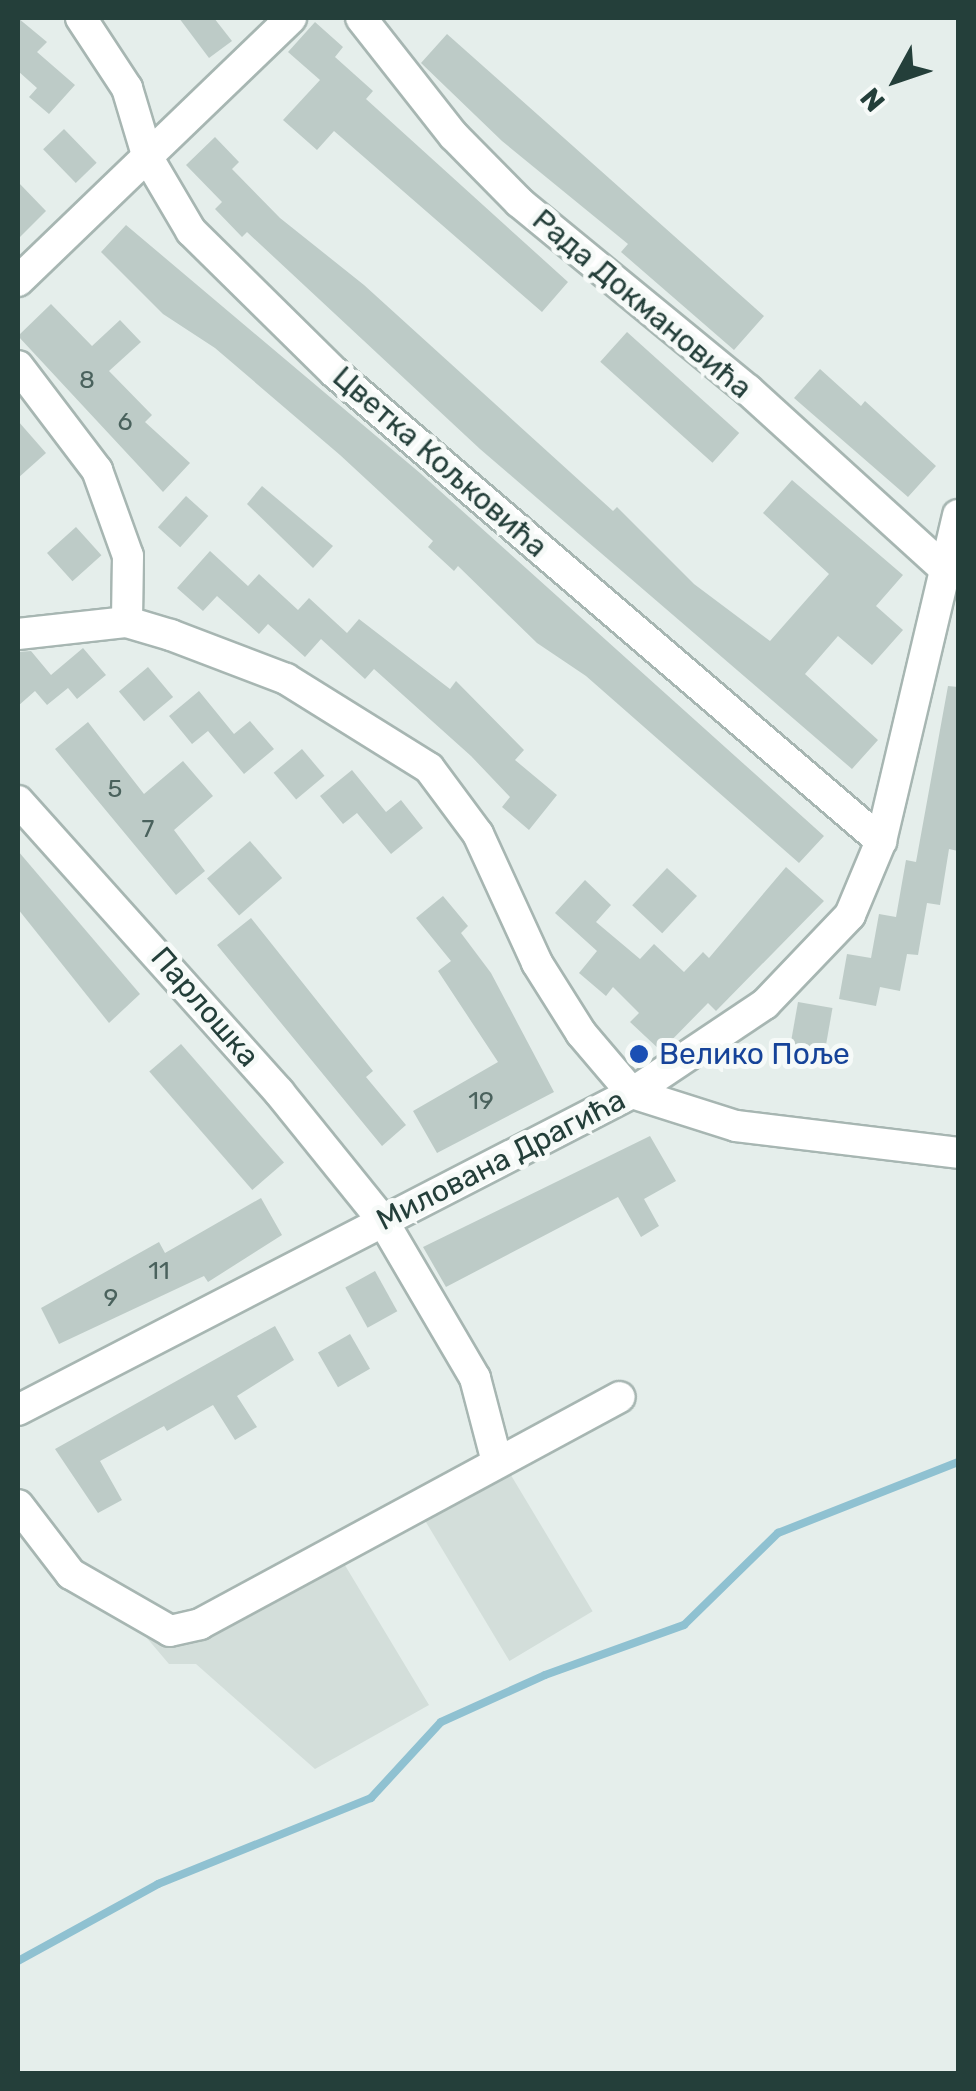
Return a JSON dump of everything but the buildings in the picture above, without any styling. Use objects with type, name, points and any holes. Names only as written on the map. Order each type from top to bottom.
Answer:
[{"type":"street","name":"Цветка Кољковића","points":[[81,18],[128,88],[148,158],[192,231],[334,372],[881,841]]},
{"type":"street","points":[[18,281],[291,18]]},
{"type":"street","name":"Рада Докмановића","points":[[361,18],[454,136],[519,202],[748,390],[946,570]]},
{"type":"street","points":[[18,366],[97,470],[128,556],[127,622]]},
{"type":"street","name":"Милована Драгића","points":[[18,1410],[632,1093],[765,1004],[850,915],[881,841],[958,516]]},
{"type":"street","points":[[18,634],[127,622],[286,680],[429,768],[478,834],[537,962],[581,1033],[632,1093],[736,1126],[958,1153]]},
{"type":"street","name":"Парлошка","points":[[18,801],[127,917],[382,1221],[475,1378],[497,1462]]},
{"type":"street","points":[[18,1504],[70,1574],[170,1631],[200,1624],[619,1396]]},
{"type":"shaded area","points":[[503,1462],[593,1611],[509,1661],[420,1512]]},
{"type":"shaded area","points":[[340,1557],[429,1705],[315,1769],[196,1664],[169,1664],[146,1637],[188,1635]]},
{"type":"waterway","points":[[18,1961],[158,1884],[371,1798],[441,1722],[545,1675],[684,1625],[778,1533],[958,1462]]},
{"type":"place","name":"Велико Поље","points":[[639,1054]]}]
